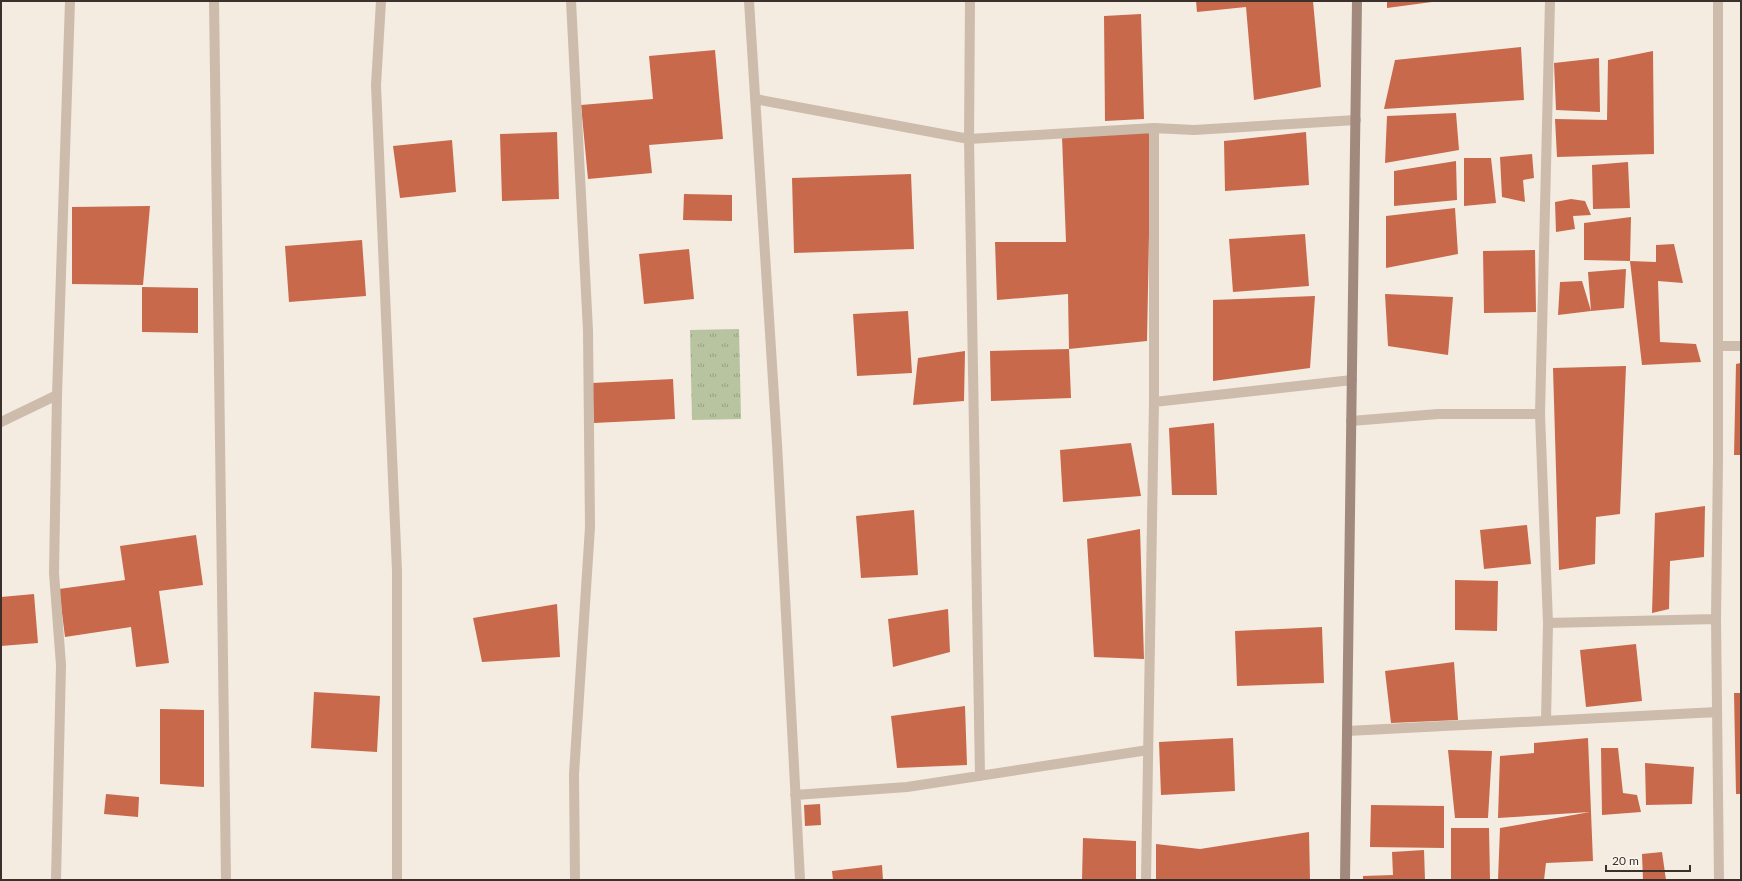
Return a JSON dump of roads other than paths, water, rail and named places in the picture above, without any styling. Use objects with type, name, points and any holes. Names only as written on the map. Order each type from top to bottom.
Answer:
[{"type":"street","points":[[56,880],[61,665],[54,573],[57,395],[70,1]]},
{"type":"street","points":[[214,1],[226,880]]},
{"type":"street","points":[[380,1],[376,85],[397,571],[397,880]]},
{"type":"street","points":[[571,1],[588,331],[590,527],[574,774],[575,880]]},
{"type":"street","points":[[749,1],[777,444],[800,880]]},
{"type":"street","points":[[970,1],[969,139],[980,776]]},
{"type":"street","points":[[1345,880],[1358,1]]},
{"type":"street","points":[[1546,721],[1548,623],[1540,414],[1550,1]]},
{"type":"street","points":[[1718,1],[1716,619],[1718,712],[1718,880]]},
{"type":"street","points":[[755,99],[969,139],[1154,128],[1194,130],[1356,120]]},
{"type":"street","points":[[1146,880],[1154,402],[1154,128]]},
{"type":"street","points":[[1718,346],[1741,346]]},
{"type":"street","points":[[1154,402],[1352,380]]},
{"type":"street","points":[[1,422],[57,395]]},
{"type":"street","points":[[1351,421],[1438,414],[1540,414]]},
{"type":"street","points":[[1548,623],[1716,619]]},
{"type":"street","points":[[1347,731],[1718,712]]},
{"type":"street","points":[[796,795],[907,787],[1148,750]]}]
